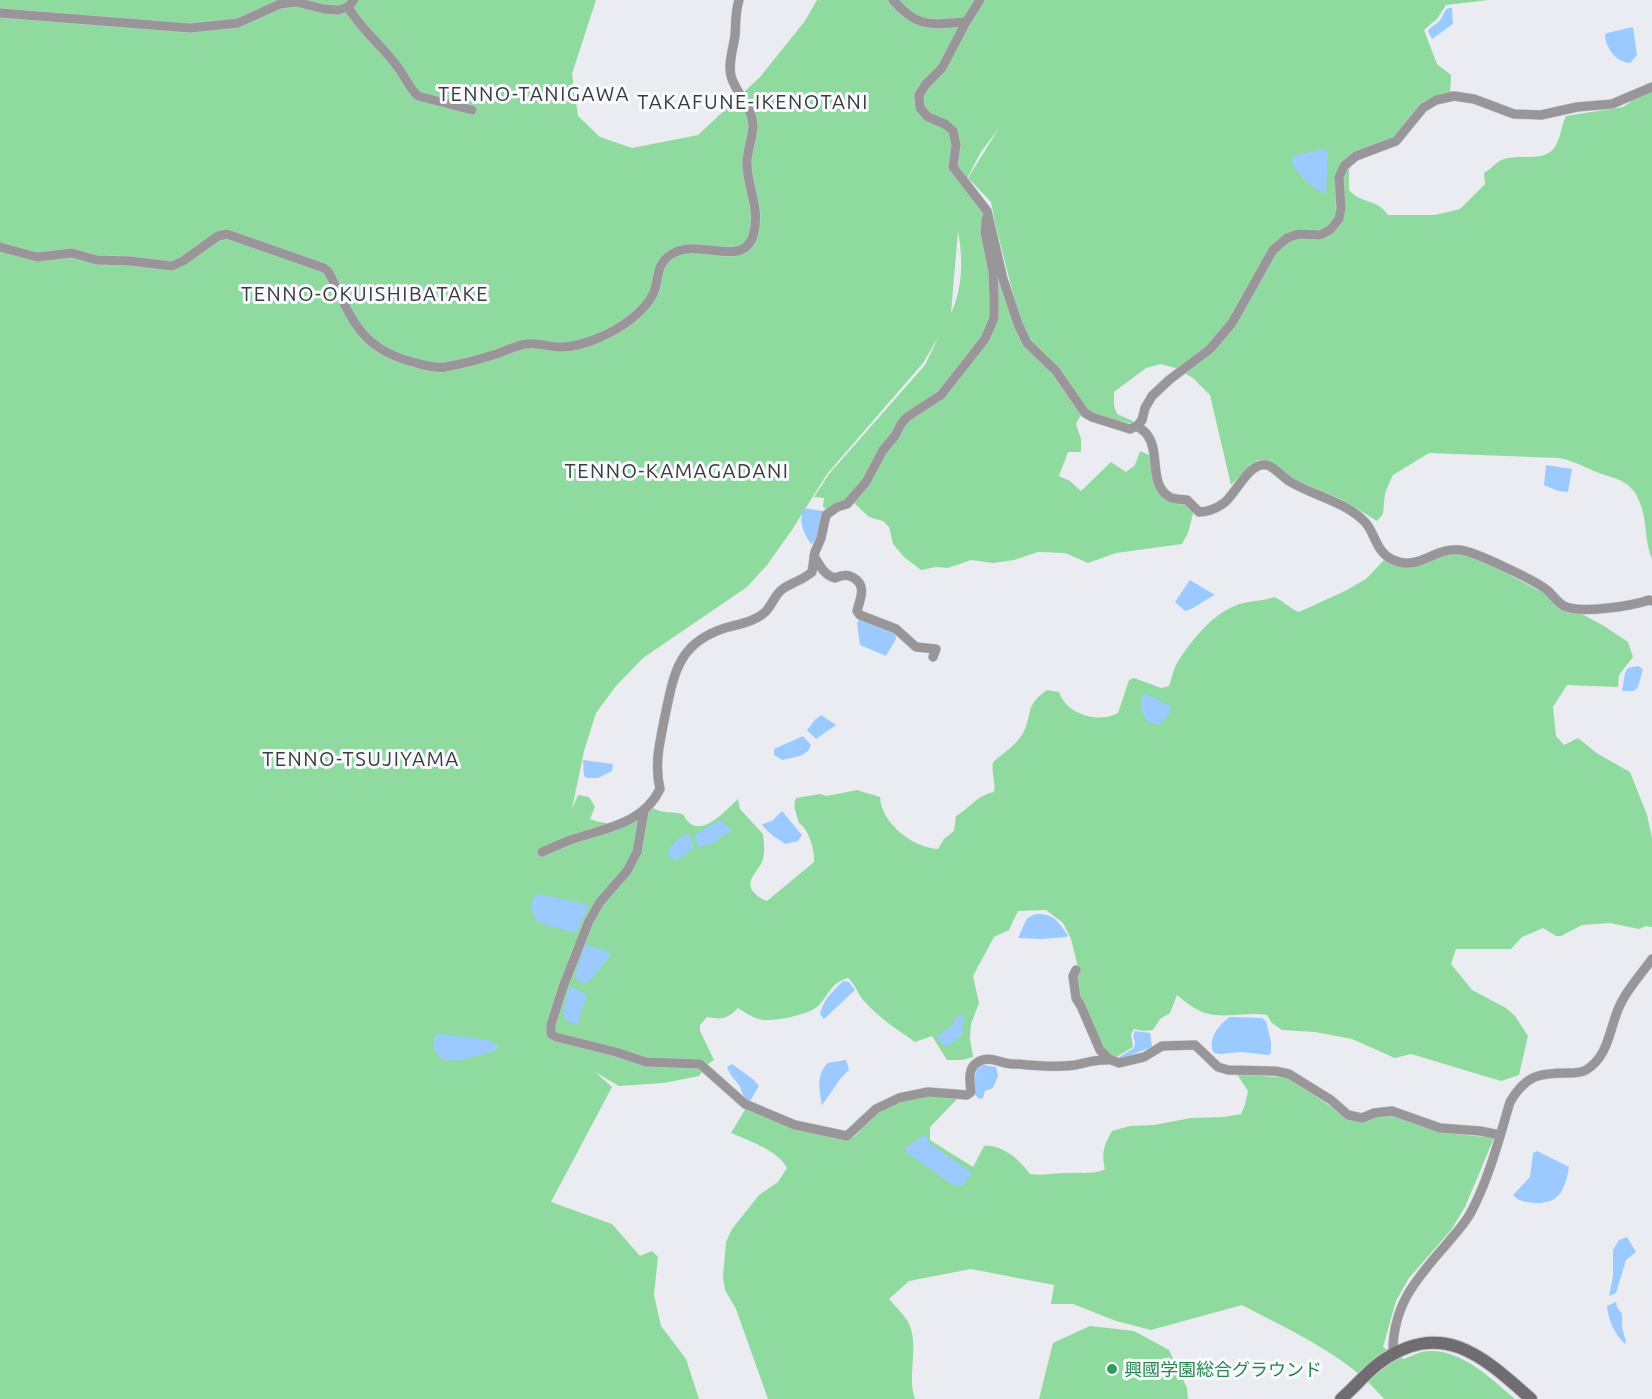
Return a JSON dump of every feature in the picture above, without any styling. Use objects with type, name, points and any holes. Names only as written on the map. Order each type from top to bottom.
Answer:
[{"type":"street","points":[[0,247],[37,257],[72,253],[97,260],[172,266],[183,261],[218,236],[227,234],[324,268],[328,271],[361,332],[379,349],[405,360],[422,365],[444,367],[492,356],[528,344],[563,347],[584,342],[622,326],[642,309],[655,289],[660,265],[672,254],[681,249],[690,248],[736,252],[749,245],[756,212],[747,164],[753,124],[747,104],[734,84],[730,67],[739,0]]},
{"type":"street","points":[[893,0],[916,22],[931,24],[966,22]]},
{"type":"street","points":[[980,0],[942,68],[919,95],[920,108],[928,117],[945,124],[953,131],[956,145],[952,167],[987,211],[1003,279],[1026,344],[1056,371],[1085,413],[1130,429],[1142,420],[1145,408],[1152,396],[1210,349],[1232,323],[1273,250],[1287,238],[1298,234],[1320,235],[1330,230],[1340,213],[1339,177],[1344,166],[1356,156],[1396,141],[1423,108],[1436,100],[1454,96],[1474,99],[1514,114],[1541,115],[1577,107],[1612,104],[1652,87]]},
{"type":"street","points":[[0,13],[190,28],[238,23],[280,4],[296,2],[338,10],[351,4],[354,18],[373,36],[400,70],[412,91],[418,96],[472,110]]},
{"type":"street","points":[[542,852],[570,840],[619,825],[644,811],[660,789],[656,767],[664,720],[672,681],[687,649],[704,637],[765,613],[776,595],[784,588],[812,572],[814,556],[826,515],[837,507],[847,504],[866,482],[883,450],[895,436],[901,424],[907,417],[941,395],[985,339],[994,318],[993,272],[985,232],[987,211]]},
{"type":"street","points":[[1137,426],[1148,435],[1151,442],[1158,482],[1162,490],[1173,498],[1187,500],[1198,512],[1223,503],[1254,468],[1269,465],[1290,482],[1356,514],[1366,523],[1385,555],[1402,563],[1409,564],[1439,552],[1460,549],[1474,553],[1534,582],[1563,606],[1573,609],[1634,605],[1652,601]]},
{"type":"street","points":[[814,556],[822,570],[829,576],[835,578],[843,575],[851,576],[860,582],[863,587],[858,610],[860,615],[896,629],[916,647],[936,649],[933,657]]},
{"type":"street","points":[[644,811],[637,852],[627,871],[600,902],[580,942],[551,1025],[552,1034],[556,1037],[646,1062],[700,1064],[745,1104],[795,1125],[847,1136],[876,1109],[899,1098],[928,1092],[967,1095],[971,1092],[970,1070],[976,1063],[986,1060],[997,1060],[1010,1064],[1074,1065],[1096,1059],[1109,1059]]},
{"type":"street","points":[[1393,1354],[1396,1320],[1403,1301],[1423,1271],[1461,1228],[1482,1189],[1510,1102],[1524,1082],[1534,1076],[1549,1073],[1579,1073],[1600,1059],[1623,999],[1652,959]]},
{"type":"street","points":[[1076,970],[1073,976],[1076,998],[1100,1050],[1109,1059],[1119,1063],[1144,1057],[1162,1046],[1195,1045],[1218,1067],[1227,1070],[1275,1071],[1289,1074],[1331,1100],[1348,1115],[1362,1118],[1374,1113],[1392,1111],[1440,1128],[1500,1135]]},
{"type":"street","points":[[1341,1399],[1377,1365],[1393,1354],[1410,1346],[1427,1343],[1446,1344],[1479,1356],[1497,1368],[1531,1399]]},
{"type":"green space","points":[[0,0],[596,0],[572,74],[578,116],[600,137],[632,148],[698,135],[760,77],[805,21],[817,0],[1489,0],[1446,5],[1437,19],[1424,30],[1437,64],[1451,75],[1450,94],[1432,99],[1425,104],[1399,133],[1352,164],[1349,170],[1349,190],[1359,198],[1383,209],[1388,215],[1435,215],[1460,209],[1485,184],[1484,173],[1498,162],[1508,158],[1539,156],[1550,152],[1558,141],[1566,116],[1623,107],[1652,91],[1652,559],[1642,509],[1634,491],[1624,482],[1564,459],[1429,453],[1393,475],[1385,493],[1383,514],[1377,521],[1341,499],[1295,480],[1268,460],[1258,460],[1250,465],[1231,485],[1210,395],[1193,378],[1175,368],[1161,364],[1146,368],[1114,392],[1114,406],[1117,414],[1133,421],[1134,424],[1092,414],[1083,407],[1062,373],[1030,342],[1019,317],[991,202],[968,178],[999,128],[981,152],[963,186],[983,210],[1011,317],[1020,338],[1050,371],[1081,415],[1076,424],[1081,439],[1081,452],[1068,452],[1059,476],[1070,481],[1081,491],[1111,462],[1126,472],[1135,465],[1140,451],[1149,455],[1154,482],[1194,510],[1188,533],[1182,544],[1116,553],[1088,563],[1065,553],[1038,552],[1014,560],[993,563],[971,560],[948,568],[936,567],[921,570],[904,557],[893,544],[889,527],[883,521],[869,517],[853,502],[828,510],[823,507],[824,498],[814,497],[829,474],[925,365],[939,336],[923,363],[827,474],[792,530],[767,565],[747,587],[643,658],[616,686],[596,713],[584,751],[572,809],[578,795],[589,797],[595,807],[590,819],[621,827],[642,817],[653,808],[683,814],[689,822],[696,826],[703,826],[719,817],[738,799],[740,809],[763,834],[763,859],[750,884],[755,893],[767,901],[814,862],[811,841],[796,814],[794,804],[796,798],[820,794],[827,796],[857,790],[880,797],[882,807],[892,825],[909,839],[928,848],[938,849],[944,839],[954,831],[956,816],[978,799],[994,792],[993,762],[1015,744],[1022,735],[1032,705],[1047,690],[1059,692],[1068,706],[1084,715],[1110,716],[1118,713],[1129,680],[1134,678],[1161,688],[1169,686],[1176,666],[1189,646],[1203,629],[1228,609],[1242,603],[1274,597],[1299,612],[1366,579],[1384,560],[1405,568],[1419,566],[1441,554],[1459,552],[1499,569],[1604,626],[1628,642],[1633,657],[1619,675],[1618,687],[1567,685],[1553,707],[1556,736],[1564,745],[1578,738],[1598,754],[1630,772],[1647,815],[1652,838],[1652,927],[1646,926],[1639,929],[1610,923],[1582,925],[1561,936],[1556,936],[1543,928],[1522,937],[1511,949],[1456,949],[1451,964],[1472,990],[1506,1008],[1515,1016],[1528,1036],[1519,1075],[1501,1081],[1411,1054],[1395,1058],[1352,1039],[1315,1032],[1282,1030],[1272,1023],[1267,1015],[1204,1013],[1177,995],[1170,1013],[1160,1019],[1153,1030],[1134,1029],[1131,1034],[1133,1047],[1113,1059],[1100,1045],[1077,999],[1078,967],[1071,939],[1063,923],[1046,910],[1018,911],[1009,930],[994,937],[973,976],[979,1003],[971,1024],[970,1038],[973,1057],[947,1060],[932,1036],[915,1042],[870,1008],[848,978],[837,983],[818,1006],[800,1015],[764,1020],[753,1017],[738,1008],[724,1018],[707,1017],[700,1025],[700,1031],[714,1060],[699,1076],[664,1083],[619,1086],[595,1072],[612,1087],[551,1202],[612,1224],[640,1256],[652,1251],[658,1257],[654,1295],[661,1326],[686,1359],[699,1399],[0,1399]],"holes":[[[958,231],[960,283],[951,313]]]},
{"type":"green space","points":[[1237,1074],[1289,1078],[1346,1117],[1392,1114],[1447,1133],[1494,1138],[1465,1207],[1451,1230],[1409,1278],[1396,1301],[1383,1347],[1404,1359],[1421,1352],[1448,1353],[1484,1373],[1515,1399],[1384,1399],[1370,1384],[1337,1357],[1242,1305],[1151,1330],[1116,1321],[1073,1304],[1051,1304],[1054,1285],[971,1269],[909,1281],[889,1299],[907,1320],[911,1329],[913,1339],[912,1380],[915,1399],[768,1399],[736,1309],[725,1290],[723,1277],[726,1242],[732,1229],[759,1195],[778,1182],[787,1168],[770,1151],[731,1133],[746,1108],[842,1140],[855,1136],[874,1114],[897,1102],[928,1096],[960,1096],[930,1127],[930,1140],[973,1167],[984,1146],[991,1146],[1010,1154],[1030,1174],[1092,1173],[1105,1169],[1104,1149],[1112,1131],[1130,1126],[1241,1114],[1248,1091]]},
{"type":"green space","name":"興國学園総合グラウンド","points":[[1090,1326],[1134,1331],[1169,1350],[1187,1388],[1188,1399],[1039,1399],[1053,1343]]},
{"type":"water","points":[[1448,8],[1452,8],[1453,24],[1432,39],[1428,31],[1440,21]]},
{"type":"water","points":[[1633,27],[1637,55],[1630,63],[1620,60],[1613,54],[1607,45],[1605,35]]},
{"type":"water","points":[[1318,150],[1328,153],[1326,194],[1306,181],[1292,162],[1294,156]]},
{"type":"water","points":[[1546,465],[1572,469],[1568,492],[1558,491],[1544,485]]},
{"type":"water","points":[[804,508],[823,511],[819,534],[811,544],[802,526],[801,517]]},
{"type":"water","points":[[1190,580],[1215,595],[1185,611],[1175,602]]},
{"type":"water","points":[[860,618],[895,633],[896,639],[886,656],[860,645],[857,623]]},
{"type":"water","points":[[1638,666],[1643,669],[1638,687],[1634,691],[1622,691],[1628,668]]},
{"type":"water","points":[[1144,693],[1171,706],[1169,714],[1159,725],[1149,722],[1143,714],[1141,703]]},
{"type":"water","points":[[821,715],[836,725],[816,739],[807,730]]},
{"type":"water","points":[[803,736],[811,745],[808,751],[800,756],[782,760],[774,755],[774,749]]},
{"type":"water","points":[[583,760],[613,764],[612,771],[598,778],[587,778],[584,776]]},
{"type":"water","points":[[782,811],[802,835],[798,841],[785,844],[769,833],[762,824],[772,821]]},
{"type":"water","points":[[720,820],[732,830],[712,844],[700,847],[695,840],[696,834]]},
{"type":"water","points":[[689,833],[694,848],[677,860],[673,859],[667,853],[676,841]]},
{"type":"water","points":[[539,894],[589,905],[576,933],[544,925],[536,920],[531,904]]},
{"type":"water","points":[[1036,914],[1052,917],[1068,935],[1042,939],[1018,938],[1027,918]]},
{"type":"water","points":[[585,944],[611,955],[587,984],[578,981],[575,976]]},
{"type":"water","points":[[843,981],[849,982],[855,990],[824,1019],[820,1014],[823,1004]]},
{"type":"water","points":[[570,986],[587,995],[578,1023],[571,1023],[564,1018],[564,1007]]},
{"type":"water","points":[[958,1015],[965,1017],[962,1035],[949,1045],[944,1045],[936,1037],[951,1027]]},
{"type":"water","points":[[1230,1017],[1262,1018],[1266,1021],[1271,1053],[1268,1055],[1241,1052],[1214,1053],[1212,1043],[1215,1033]]},
{"type":"water","points":[[1135,1031],[1150,1033],[1152,1047],[1116,1059],[1134,1048]]},
{"type":"water","points":[[440,1034],[488,1040],[498,1046],[497,1050],[450,1061],[439,1056],[433,1043],[435,1036]]},
{"type":"water","points":[[846,1060],[849,1070],[822,1105],[819,1088],[824,1067],[828,1063]]},
{"type":"water","points":[[732,1064],[759,1086],[750,1101],[744,1096],[728,1070],[727,1067]]},
{"type":"water","points":[[983,1065],[996,1067],[998,1076],[993,1088],[985,1091],[983,1098],[979,1099],[976,1096],[974,1085],[977,1069]]},
{"type":"water","points":[[926,1136],[929,1143],[971,1172],[962,1186],[954,1186],[906,1152],[906,1147]]},
{"type":"water","points":[[1537,1151],[1569,1167],[1566,1182],[1560,1194],[1543,1203],[1523,1201],[1513,1195],[1530,1177],[1533,1153]]},
{"type":"water","points":[[1627,1237],[1636,1252],[1626,1260],[1616,1293],[1609,1296],[1613,1276],[1613,1250],[1619,1240]]},
{"type":"water","points":[[1616,1302],[1622,1314],[1625,1344],[1610,1322],[1607,1306]]},
{"type":"place","name":"興國学園総合グラウンド","points":[[1112,1369]]},
{"type":"district","name":"TENNO-TANIGAWA","points":[[534,93]]},
{"type":"district","name":"TAKAFUNE-IKENOTANI","points":[[753,101]]},
{"type":"district","name":"TENNO-OKUISHIBATAKE","points":[[365,293]]},
{"type":"district","name":"TENNO-KAMAGADANI","points":[[677,470]]},
{"type":"district","name":"TENNO-TSUJIYAMA","points":[[361,758]]}]
